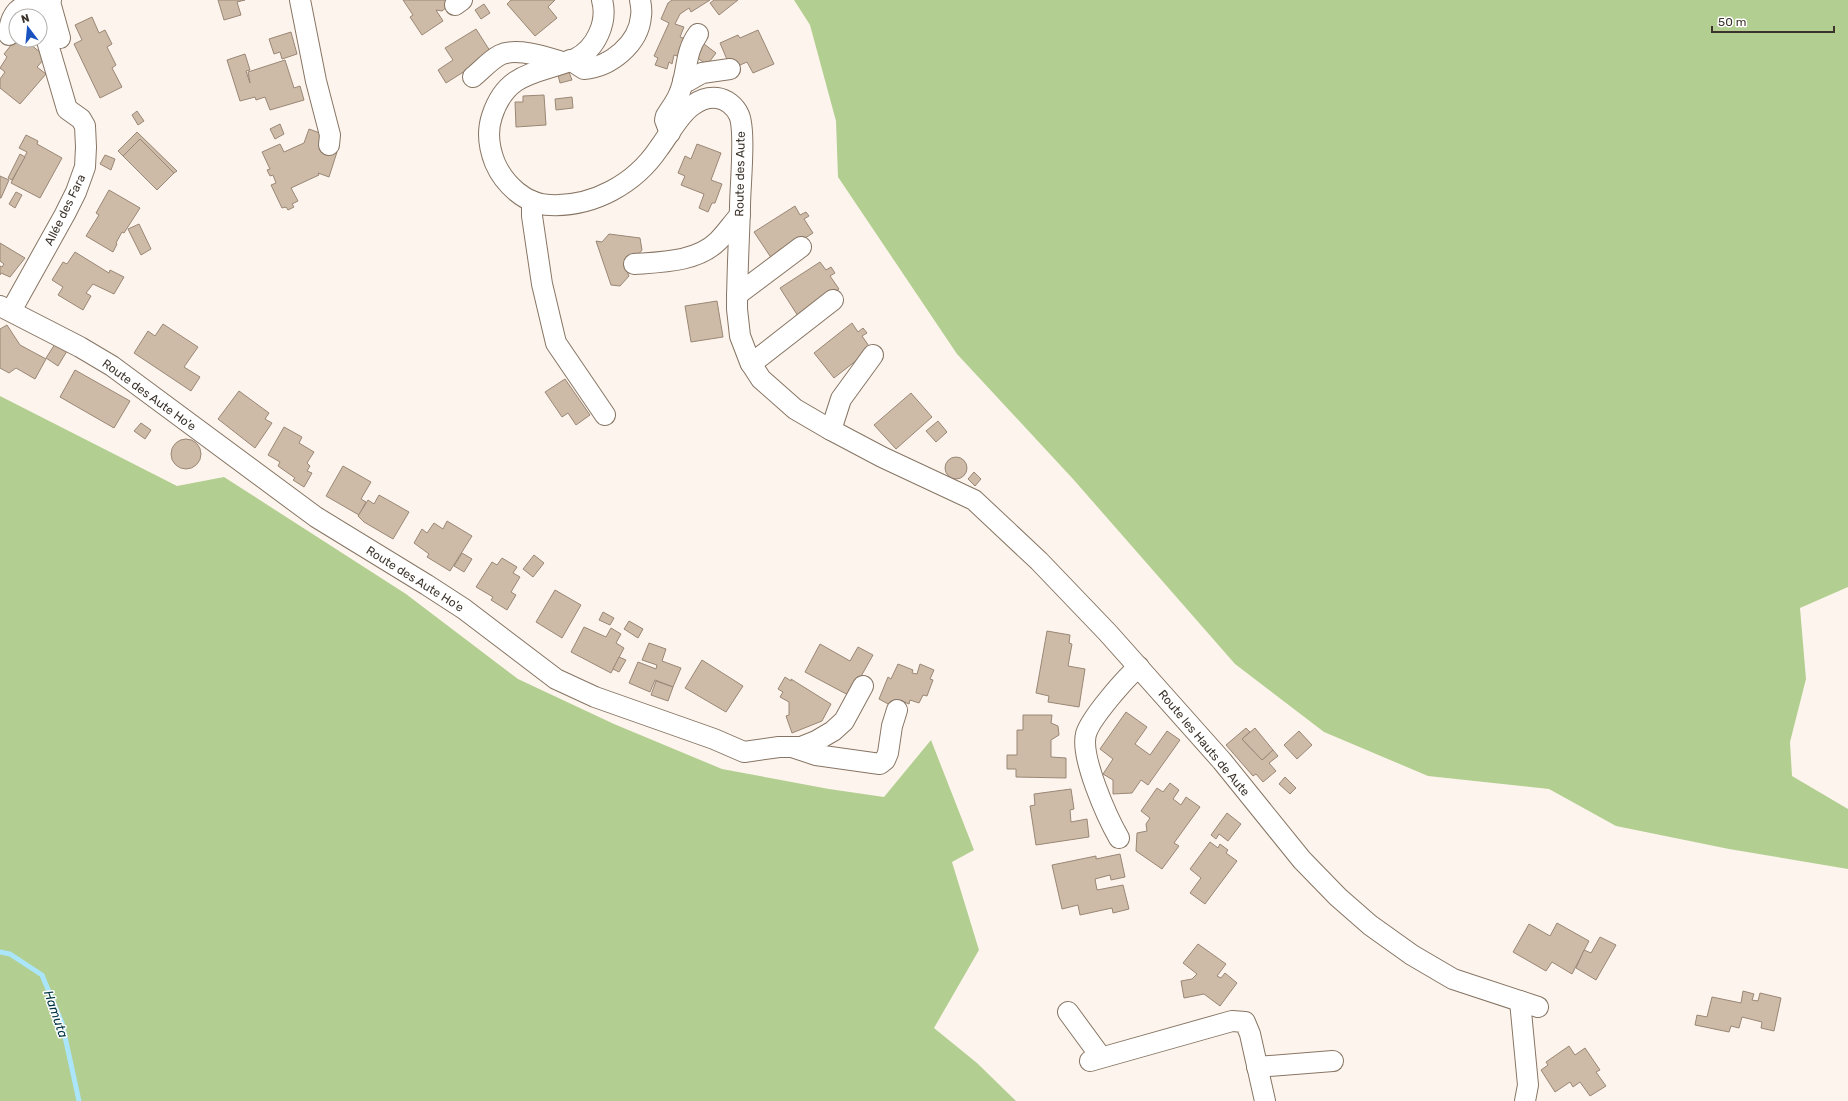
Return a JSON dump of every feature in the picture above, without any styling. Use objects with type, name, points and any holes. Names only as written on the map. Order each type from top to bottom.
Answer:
[{"type":"street","points":[[51,0],[74,114]]},
{"type":"street","points":[[300,0],[316,81],[330,135],[329,145]]},
{"type":"street","name":"Route des Aute","points":[[602,0],[604,7],[603,24],[598,37],[589,49],[576,58],[540,69],[522,77],[508,88],[496,106],[490,124],[489,141],[495,163],[508,183],[526,199],[543,205],[564,206],[584,202],[602,196],[623,184],[653,157],[691,106],[702,100],[711,98],[724,99],[734,107],[740,116],[742,145],[737,295],[740,336],[751,364],[760,380],[795,409],[882,457]]},
{"type":"street","points":[[473,77],[489,62],[500,55],[510,52],[566,61],[584,69],[597,68],[610,61],[625,49],[635,34],[642,16],[640,0]]},
{"type":"street","points":[[20,8],[29,6],[35,8]]},
{"type":"street","points":[[670,133],[665,120],[679,94],[687,55],[691,44],[698,34]]},
{"type":"street","points":[[48,40],[74,114]]},
{"type":"street","points":[[683,80],[688,81],[702,73],[730,69]]},
{"type":"street","name":"Allée des Fara","points":[[6,309],[76,192],[86,160],[85,126],[74,114]]},
{"type":"street","points":[[532,201],[532,216],[542,284],[556,343],[605,415]]},
{"type":"street","points":[[634,264],[663,262],[690,257],[705,251],[718,242],[740,215]]},
{"type":"street","points":[[737,295],[801,247]]},
{"type":"street","points":[[751,364],[833,300]]},
{"type":"street","name":"Route des Aute Ho'e","points":[[6,309],[80,346],[112,366],[298,505],[464,609],[556,679],[595,697],[714,739],[744,752],[801,747],[833,731],[844,721],[852,709],[863,686]]},
{"type":"street","points":[[831,430],[841,399],[873,355]]},
{"type":"street","name":"Route les Hauts de Aute","points":[[882,457],[974,500],[1039,561],[1139,667],[1222,761],[1302,860],[1338,897],[1370,925],[1412,954],[1453,979],[1538,1007]]},
{"type":"street","points":[[1119,838],[1111,823],[1086,753],[1086,734],[1103,706],[1139,667]]},
{"type":"street","points":[[792,747],[816,756],[880,764],[885,760],[888,753],[892,726],[897,710]]},
{"type":"street","points":[[1520,1001],[1528,1085],[1525,1101]]},
{"type":"street","points":[[1068,1012],[1096,1059],[1232,1021],[1245,1022],[1250,1034],[1265,1101]]},
{"type":"street","points":[[1257,1067],[1332,1060]]},
{"type":"green space","points":[[794,0],[1848,0],[1848,587],[1800,608],[1806,679],[1790,742],[1792,776],[1848,809],[1848,869],[1729,849],[1616,826],[1549,789],[1428,776],[1324,732],[1235,664],[1073,479],[957,354],[838,177],[836,121],[810,25]]},
{"type":"green space","points":[[0,396],[177,486],[224,477],[406,594],[518,679],[614,724],[722,769],[829,789],[884,797],[931,740],[974,850],[952,862],[979,950],[934,1028],[977,1063],[1016,1101],[0,1101]]},
{"type":"building","points":[[218,0],[245,0],[237,2],[241,15],[224,20]]},
{"type":"building","points":[[403,0],[449,0],[447,7],[442,11],[436,10],[443,21],[422,35],[410,17],[413,15]]},
{"type":"building","points":[[511,0],[555,0],[548,7],[557,18],[535,36],[507,4]]},
{"type":"building","points":[[672,0],[710,0],[691,12],[689,8],[680,14],[675,24],[684,27],[680,37],[686,39],[681,57],[674,55],[672,64],[669,62],[667,69],[655,65],[658,58],[654,56],[669,23],[661,19],[668,3]]},
{"type":"building","points":[[714,0],[738,0],[719,15],[710,3]]},
{"type":"building","points":[[484,4],[490,13],[481,19],[475,10]]},
{"type":"building","points":[[92,17],[99,33],[105,30],[112,44],[107,47],[116,65],[112,68],[122,87],[100,98],[74,44],[82,40],[75,25]]},
{"type":"building","points":[[476,29],[492,54],[446,83],[438,70],[453,60],[445,48]]},
{"type":"building","points":[[758,30],[774,64],[753,73],[747,62],[731,69],[720,43],[738,35],[740,38]]},
{"type":"building","points":[[291,32],[297,54],[282,59],[280,52],[274,54],[269,39]]},
{"type":"building","points":[[704,44],[716,53],[707,65],[695,56]]},
{"type":"building","points":[[9,48],[35,48],[46,57],[37,67],[46,74],[20,104],[0,88],[0,79],[5,72],[0,68],[7,57],[4,54]]},
{"type":"building","points":[[245,54],[250,70],[246,71],[250,83],[248,72],[285,60],[294,88],[300,86],[304,100],[270,110],[265,97],[256,100],[255,97],[240,101],[227,60]]},
{"type":"building","points":[[569,72],[572,80],[560,83],[558,75]]},
{"type":"building","points":[[544,95],[546,125],[516,127],[515,102],[523,102],[523,96]]},
{"type":"building","points":[[572,97],[573,108],[556,110],[555,99]]},
{"type":"building","points":[[137,111],[144,121],[138,125],[132,115]]},
{"type":"building","points":[[280,124],[284,134],[275,139],[270,129]]},
{"type":"building","points":[[309,129],[328,136],[325,147],[337,152],[329,177],[318,173],[319,175],[291,188],[298,201],[292,204],[294,207],[288,210],[286,207],[282,208],[271,185],[276,183],[273,175],[270,176],[267,170],[270,169],[262,152],[280,144],[284,152],[304,143]]},
{"type":"building","points":[[137,132],[177,171],[174,173],[140,139],[123,156],[118,151]]},
{"type":"building","points":[[26,135],[38,141],[37,144],[62,158],[40,198],[11,183],[27,152],[19,148]]},
{"type":"building","points":[[140,139],[174,173],[157,190],[123,156]]},
{"type":"building","points":[[697,144],[721,153],[711,180],[722,184],[715,203],[712,203],[708,212],[699,208],[704,194],[681,185],[685,176],[678,173],[685,156],[691,159]]},
{"type":"building","points":[[20,154],[25,157],[12,180],[8,178]]},
{"type":"building","points":[[105,155],[115,159],[111,170],[100,164]]},
{"type":"building","points":[[0,176],[9,180],[1,198],[0,198]]},
{"type":"building","points":[[109,190],[140,208],[124,233],[122,232],[113,252],[86,236],[99,215],[96,213]]},
{"type":"building","points":[[16,192],[22,195],[15,208],[9,204]]},
{"type":"building","points":[[795,206],[800,215],[806,212],[809,216],[804,219],[813,233],[772,259],[754,232]]},
{"type":"building","points":[[139,224],[151,249],[141,255],[128,229]]},
{"type":"building","points":[[609,234],[640,238],[642,250],[626,269],[629,276],[620,286],[611,285],[596,241],[602,242]]},
{"type":"building","points":[[0,243],[25,258],[10,277],[1,273],[0,275],[0,266],[2,267],[4,264],[0,261]]},
{"type":"building","points":[[75,252],[109,273],[110,270],[124,277],[114,294],[93,284],[86,293],[91,296],[83,310],[58,295],[63,287],[52,280],[63,262],[67,264]]},
{"type":"building","points":[[820,262],[826,270],[831,267],[835,273],[830,276],[839,289],[798,316],[780,288]]},
{"type":"building","points":[[717,301],[723,337],[691,342],[685,306]]},
{"type":"building","points":[[852,323],[858,332],[863,328],[867,333],[862,336],[871,349],[834,378],[814,353]]},
{"type":"building","points":[[163,324],[198,347],[184,367],[200,377],[191,391],[134,353],[148,331],[155,336]]},
{"type":"building","points":[[7,325],[20,345],[46,359],[35,379],[16,368],[9,373],[0,368],[0,329]]},
{"type":"building","points":[[55,344],[67,351],[58,366],[46,358]]},
{"type":"building","points":[[75,370],[130,401],[114,428],[60,397]]},
{"type":"building","points":[[565,379],[590,415],[576,425],[568,413],[562,417],[545,392]]},
{"type":"building","points":[[239,391],[269,413],[265,419],[272,423],[255,448],[218,419]]},
{"type":"building","points":[[911,393],[932,417],[896,449],[874,425]]},
{"type":"building","points":[[938,421],[947,432],[936,442],[926,431]]},
{"type":"building","points":[[141,423],[151,430],[145,439],[134,431]]},
{"type":"building","points":[[284,427],[302,437],[299,443],[314,452],[307,463],[310,466],[307,471],[312,473],[304,487],[293,480],[295,478],[278,466],[280,462],[268,455]]},
{"type":"building","points":[[186,439],[196,444],[201,454],[196,464],[186,469],[176,464],[171,454],[176,444]]},
{"type":"building","points":[[956,457],[964,460],[967,468],[964,476],[956,479],[948,476],[945,468],[948,460]]},
{"type":"building","points":[[343,466],[371,482],[361,499],[366,502],[359,515],[326,496]]},
{"type":"building","points":[[974,472],[981,479],[975,486],[968,479]]},
{"type":"building","points":[[379,495],[409,512],[393,539],[364,522],[358,516],[368,500],[374,504]]},
{"type":"building","points":[[447,521],[472,536],[450,571],[427,557],[429,554],[414,543],[422,529],[427,533],[434,523],[443,529]]},
{"type":"building","points":[[462,553],[472,559],[464,572],[454,566]]},
{"type":"building","points":[[534,555],[544,563],[533,577],[523,569]]},
{"type":"building","points":[[502,558],[517,567],[513,573],[520,577],[511,592],[516,595],[507,610],[491,600],[493,597],[476,587],[492,562],[497,565]]},
{"type":"building","points":[[555,590],[581,605],[562,638],[536,622]]},
{"type":"building","points":[[603,612],[614,618],[610,625],[599,620]]},
{"type":"building","points":[[629,621],[643,629],[638,638],[624,629]]},
{"type":"building","points":[[584,627],[606,637],[611,628],[621,634],[616,643],[624,648],[611,673],[571,652]]},
{"type":"building","points":[[1047,631],[1070,635],[1069,643],[1072,644],[1068,666],[1085,669],[1079,707],[1048,702],[1049,696],[1036,693]]},
{"type":"building","points":[[649,643],[666,649],[662,661],[681,668],[673,687],[655,680],[650,692],[629,683],[638,662],[656,669],[657,665],[642,660]]},
{"type":"building","points":[[820,644],[850,661],[858,647],[873,655],[850,696],[805,672]]},
{"type":"building","points":[[619,657],[626,660],[619,672],[613,669]]},
{"type":"building","points":[[702,660],[743,686],[726,712],[685,688]]},
{"type":"building","points":[[898,664],[913,670],[912,673],[917,674],[920,664],[934,670],[930,679],[933,680],[927,696],[923,695],[919,703],[910,700],[909,704],[902,701],[900,706],[891,701],[890,705],[879,699],[888,677],[891,679]]},
{"type":"building","points":[[785,677],[791,681],[791,679],[831,704],[822,721],[792,733],[786,716],[789,715],[789,702],[780,697],[783,692],[778,689]]},
{"type":"building","points":[[656,681],[673,687],[668,701],[651,695]]},
{"type":"building","points":[[1126,712],[1147,727],[1135,744],[1150,755],[1167,731],[1180,740],[1148,785],[1141,780],[1132,793],[1113,794],[1113,780],[1103,774],[1113,759],[1100,749]]},
{"type":"building","points":[[1023,715],[1052,715],[1051,723],[1058,726],[1059,735],[1051,740],[1051,757],[1066,758],[1066,778],[1016,777],[1016,769],[1007,769],[1007,755],[1017,755],[1017,730],[1023,730]]},
{"type":"building","points":[[1246,728],[1250,732],[1242,739],[1262,760],[1273,750],[1278,756],[1269,763],[1276,771],[1263,782],[1256,774],[1253,776],[1226,745]]},
{"type":"building","points":[[1255,728],[1273,750],[1262,760],[1242,739]]},
{"type":"building","points":[[1299,731],[1312,745],[1297,759],[1284,745]]},
{"type":"building","points":[[1285,777],[1296,788],[1290,794],[1279,784]]},
{"type":"building","points":[[1170,783],[1179,790],[1173,799],[1181,805],[1186,797],[1200,807],[1174,843],[1179,846],[1162,869],[1136,851],[1137,833],[1147,831],[1146,824],[1150,818],[1141,811],[1157,788],[1163,792]]},
{"type":"building","points":[[1071,789],[1074,809],[1070,810],[1071,822],[1087,819],[1089,837],[1036,845],[1030,806],[1035,805],[1034,794]]},
{"type":"building","points":[[1227,813],[1241,824],[1228,841],[1219,834],[1216,839],[1211,835]]},
{"type":"building","points":[[1210,842],[1218,848],[1220,844],[1228,850],[1226,853],[1237,861],[1205,904],[1190,893],[1201,878],[1190,869]]},
{"type":"building","points":[[1120,854],[1125,877],[1111,880],[1110,875],[1095,879],[1097,890],[1123,885],[1129,909],[1113,913],[1112,908],[1080,915],[1078,905],[1062,909],[1052,865],[1096,856],[1096,859]]},
{"type":"building","points":[[1557,923],[1589,941],[1572,974],[1552,962],[1546,971],[1513,952],[1529,924],[1550,936]]},
{"type":"building","points":[[1600,937],[1616,945],[1596,980],[1576,968],[1584,950],[1591,953]]},
{"type":"building","points":[[1198,944],[1226,964],[1217,976],[1221,978],[1225,973],[1237,983],[1220,1006],[1204,994],[1184,998],[1181,981],[1192,979],[1197,974],[1183,963]]},
{"type":"building","points":[[1743,991],[1754,994],[1752,1000],[1758,1001],[1760,993],[1781,998],[1774,1031],[1761,1028],[1762,1022],[1742,1017],[1739,1028],[1731,1026],[1729,1032],[1695,1025],[1697,1015],[1707,1017],[1712,997],[1741,1003]]},
{"type":"building","points":[[1569,1046],[1575,1055],[1585,1048],[1600,1070],[1596,1072],[1606,1086],[1590,1096],[1580,1082],[1573,1087],[1570,1082],[1555,1092],[1541,1070],[1548,1065],[1546,1062]]},
{"type":"waterway","name":"Hamuta","points":[[0,952],[10,954],[42,975],[62,1023],[79,1101]]}]
